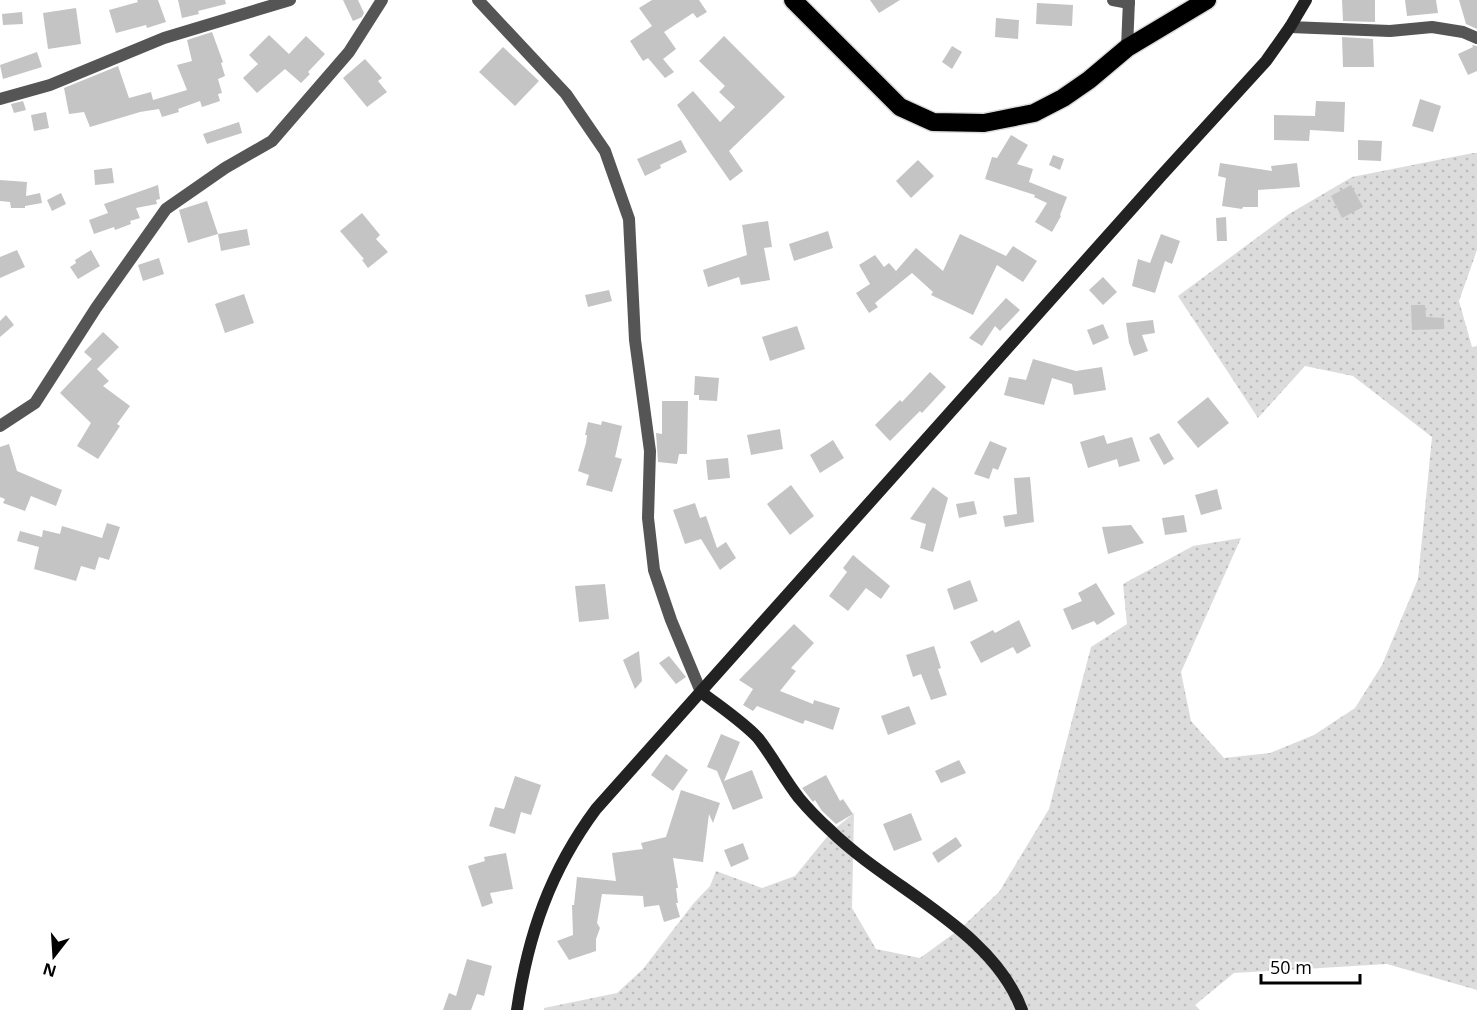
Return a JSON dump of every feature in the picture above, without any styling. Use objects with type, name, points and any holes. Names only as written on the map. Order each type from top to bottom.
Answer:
[{"type":"highway","points":[[793,0],[900,107],[933,122],[984,123],[1034,113],[1063,98],[1089,80],[1127,48],[1207,0]]},
{"type":"main road","points":[[517,1010],[523,971],[548,892],[566,852],[596,810],[1153,184],[1266,61],[1306,0]]},
{"type":"main road","points":[[701,692],[756,737],[800,799],[831,832],[865,862],[960,929],[985,954],[1012,991],[1022,1010]]},
{"type":"street","points":[[0,99],[50,85],[164,38],[290,0]]},
{"type":"street","points":[[0,426],[35,403],[96,308],[166,209],[225,168],[272,141],[349,52],[382,0]]},
{"type":"street","points":[[478,0],[566,94],[605,151],[629,219],[634,340],[650,451],[648,518],[654,570],[671,620],[701,692]]},
{"type":"street","points":[[1113,0],[1129,1],[1127,48]]},
{"type":"street","points":[[1290,27],[1390,31],[1432,27],[1463,32],[1477,38]]},
{"type":"shaded area","points":[[1477,153],[1477,250],[1459,301],[1472,347],[1477,346],[1477,990],[1387,964],[1234,973],[1195,1005],[1200,1010],[544,1010],[544,1008],[617,993],[643,969],[693,904],[710,886],[716,871],[762,888],[795,876],[831,832],[854,813],[852,908],[876,949],[920,958],[960,929],[999,892],[1049,809],[1091,647],[1127,624],[1123,584],[1193,546],[1241,538],[1181,672],[1191,721],[1224,758],[1270,753],[1314,735],[1355,708],[1382,665],[1418,579],[1432,437],[1353,376],[1305,366],[1258,418],[1178,296],[1289,214],[1352,177]]},
{"type":"building","points":[[137,0],[158,0],[166,22],[116,33],[109,10],[138,2]]},
{"type":"building","points":[[178,0],[225,0],[226,4],[198,11],[199,14],[182,18]]},
{"type":"building","points":[[343,0],[358,0],[364,13],[362,17],[353,21]]},
{"type":"building","points":[[652,0],[699,0],[707,12],[697,18],[693,13],[664,32],[676,49],[663,59],[674,72],[665,78],[648,58],[643,61],[630,41],[652,26],[639,8]]},
{"type":"building","points":[[870,0],[900,0],[879,13]]},
{"type":"building","points":[[1342,0],[1375,0],[1375,22],[1343,21]]},
{"type":"building","points":[[1405,0],[1436,0],[1438,13],[1407,16]]},
{"type":"building","points":[[1459,0],[1477,0],[1477,29],[1466,24]]},
{"type":"building","points":[[1037,3],[1073,5],[1072,26],[1036,24]]},
{"type":"building","points":[[76,8],[81,44],[48,49],[43,13]]},
{"type":"building","points":[[22,12],[23,24],[3,25],[2,14]]},
{"type":"building","points":[[996,18],[1019,20],[1018,39],[995,37]]},
{"type":"building","points":[[212,32],[223,62],[221,63],[225,76],[218,79],[222,93],[218,94],[220,101],[202,107],[200,101],[178,109],[179,112],[162,117],[159,109],[140,112],[90,127],[84,112],[69,114],[64,88],[118,66],[129,98],[151,92],[153,100],[187,90],[177,65],[192,61],[187,40]]},
{"type":"building","points":[[269,35],[289,54],[306,36],[325,54],[301,83],[285,69],[257,93],[243,78],[258,64],[249,55]]},
{"type":"building","points":[[724,36],[785,97],[729,151],[743,171],[730,181],[677,105],[693,91],[720,122],[735,107],[719,92],[725,86],[699,61]]},
{"type":"building","points":[[1342,37],[1373,39],[1374,67],[1343,67]]},
{"type":"building","points":[[1472,45],[1477,46],[1477,71],[1468,75],[1458,54],[1473,47]]},
{"type":"building","points":[[952,46],[962,52],[952,69],[942,62]]},
{"type":"building","points":[[503,47],[539,81],[515,106],[479,72]]},
{"type":"building","points":[[37,52],[42,67],[3,79],[0,65]]},
{"type":"building","points":[[365,59],[382,78],[378,81],[387,92],[367,107],[343,78]]},
{"type":"building","points":[[1420,99],[1441,106],[1433,132],[1412,126]]},
{"type":"building","points":[[23,101],[26,110],[14,113],[11,104]]},
{"type":"building","points":[[1316,101],[1345,102],[1344,132],[1310,130],[1309,141],[1274,140],[1274,115],[1315,116]]},
{"type":"building","points":[[46,112],[49,128],[34,131],[31,115]]},
{"type":"building","points":[[239,122],[242,133],[207,144],[203,134]]},
{"type":"building","points":[[1011,135],[1028,145],[1017,164],[1033,169],[1029,182],[1067,197],[1061,216],[1052,232],[1035,222],[1047,203],[1034,197],[1035,195],[985,179],[992,157],[997,158]]},
{"type":"building","points":[[681,140],[687,152],[660,165],[661,168],[645,176],[637,159]]},
{"type":"building","points":[[1358,140],[1382,141],[1381,161],[1358,160]]},
{"type":"building","points":[[1053,155],[1064,159],[1060,170],[1049,165]]},
{"type":"building","points":[[918,160],[934,176],[911,198],[896,181]]},
{"type":"building","points":[[1220,163],[1272,171],[1271,166],[1297,163],[1300,187],[1258,190],[1258,207],[1243,207],[1242,209],[1222,206],[1226,178],[1218,176]]},
{"type":"building","points":[[112,168],[114,183],[95,185],[94,170]]},
{"type":"building","points":[[0,180],[27,182],[26,196],[40,193],[42,203],[25,206],[25,208],[11,208],[10,202],[0,201]]},
{"type":"building","points":[[158,185],[160,199],[156,200],[157,204],[136,208],[140,218],[115,230],[114,227],[94,234],[89,220],[108,213],[104,204]]},
{"type":"building","points":[[1351,185],[1363,207],[1342,218],[1331,196]]},
{"type":"building","points":[[61,193],[66,204],[52,211],[47,200]]},
{"type":"building","points":[[207,201],[218,234],[188,243],[179,210]]},
{"type":"building","points":[[362,213],[380,235],[376,239],[388,252],[368,268],[362,260],[364,259],[340,231]]},
{"type":"building","points":[[1226,217],[1227,241],[1217,241],[1216,218]]},
{"type":"building","points":[[768,221],[772,247],[764,248],[770,280],[741,285],[739,277],[708,287],[703,270],[747,255],[742,225]]},
{"type":"building","points":[[247,229],[250,245],[221,251],[218,234]]},
{"type":"building","points":[[828,231],[833,248],[794,261],[789,244]]},
{"type":"building","points":[[960,234],[1006,256],[1013,246],[1037,261],[1023,282],[997,265],[973,315],[931,295],[933,292],[912,273],[875,303],[878,307],[869,313],[856,293],[870,284],[859,265],[875,255],[884,267],[889,263],[896,271],[916,248],[943,271]]},
{"type":"building","points":[[1161,234],[1180,241],[1172,264],[1165,261],[1155,293],[1132,286],[1138,259],[1150,263]]},
{"type":"building","points":[[17,250],[25,267],[0,278],[0,257]]},
{"type":"building","points":[[91,250],[100,266],[78,279],[70,267],[76,263],[75,260]]},
{"type":"building","points":[[159,258],[164,274],[143,281],[138,265]]},
{"type":"building","points":[[1103,277],[1117,292],[1103,305],[1089,290]]},
{"type":"building","points":[[609,290],[612,301],[588,307],[585,295]]},
{"type":"building","points":[[244,294],[254,323],[225,333],[215,304]]},
{"type":"building","points":[[1006,298],[1020,310],[1000,331],[995,326],[982,346],[969,338]]},
{"type":"building","points":[[1411,305],[1425,305],[1426,317],[1444,318],[1444,329],[1412,330]]},
{"type":"building","points":[[6,315],[14,325],[0,337],[0,321]]},
{"type":"building","points":[[1153,320],[1155,333],[1142,335],[1148,351],[1134,356],[1126,323]]},
{"type":"building","points":[[1103,324],[1109,338],[1093,345],[1087,330]]},
{"type":"building","points":[[797,326],[805,349],[770,361],[762,337]]},
{"type":"building","points":[[103,332],[119,347],[97,369],[109,381],[103,386],[130,406],[117,424],[120,426],[98,459],[77,446],[91,423],[60,393],[92,359],[84,352]]},
{"type":"building","points":[[1033,359],[1076,371],[1102,367],[1106,390],[1074,395],[1072,384],[1052,378],[1044,405],[1004,395],[1009,377],[1026,380]]},
{"type":"building","points":[[930,372],[946,387],[922,413],[920,411],[890,441],[875,425],[900,400],[902,402]]},
{"type":"building","points":[[695,376],[719,378],[717,401],[699,400],[699,395],[694,395]]},
{"type":"building","points":[[1208,397],[1229,423],[1198,448],[1177,422]]},
{"type":"building","points":[[662,401],[688,401],[687,454],[679,454],[677,464],[658,462],[656,433],[662,434]]},
{"type":"building","points":[[602,421],[622,426],[615,457],[622,459],[612,492],[586,485],[589,475],[578,471],[586,443],[588,422],[601,425]]},
{"type":"building","points":[[780,429],[783,449],[751,455],[747,435]]},
{"type":"building","points":[[1159,433],[1174,459],[1164,465],[1149,438]]},
{"type":"building","points":[[1104,435],[1107,444],[1132,437],[1140,461],[1119,467],[1117,459],[1088,468],[1080,442]]},
{"type":"building","points":[[833,440],[844,458],[820,473],[810,455]]},
{"type":"building","points":[[990,441],[1007,448],[998,470],[993,468],[989,479],[974,474]]},
{"type":"building","points":[[9,444],[17,471],[62,490],[56,506],[31,496],[25,511],[3,503],[5,499],[0,497],[0,447]]},
{"type":"building","points":[[728,458],[730,478],[708,480],[706,460]]},
{"type":"building","points":[[1030,477],[1034,522],[1005,527],[1003,516],[1017,514],[1014,478]]},
{"type":"building","points":[[791,485],[814,516],[790,535],[767,504]]},
{"type":"building","points":[[933,487],[948,498],[933,552],[920,548],[926,524],[910,519]]},
{"type":"building","points":[[1217,489],[1222,509],[1201,515],[1195,495]]},
{"type":"building","points":[[974,501],[977,514],[959,518],[956,504]]},
{"type":"building","points":[[695,503],[700,518],[706,516],[717,548],[726,542],[736,558],[720,570],[701,539],[685,544],[673,510]]},
{"type":"building","points":[[1184,515],[1187,532],[1165,535],[1162,518]]},
{"type":"building","points":[[107,523],[120,527],[109,560],[99,557],[95,570],[81,566],[76,581],[34,569],[39,547],[17,541],[20,531],[42,537],[43,530],[60,534],[62,526],[102,538]]},
{"type":"building","points":[[1131,525],[1144,543],[1108,554],[1102,527]]},
{"type":"building","points":[[853,555],[890,586],[881,599],[866,588],[848,611],[829,596],[847,572],[843,568]]},
{"type":"building","points":[[970,580],[978,601],[954,610],[947,589]]},
{"type":"building","points":[[1096,583],[1115,614],[1097,625],[1094,621],[1072,630],[1063,609],[1082,601],[1078,593]]},
{"type":"building","points":[[605,584],[609,619],[579,622],[575,586]]},
{"type":"building","points":[[1019,620],[1031,646],[1017,654],[1013,647],[981,663],[970,642],[993,630],[995,633]]},
{"type":"building","points":[[794,624],[814,643],[791,668],[796,671],[780,691],[813,704],[814,700],[840,708],[833,730],[805,720],[803,724],[757,706],[753,711],[743,705],[753,689],[739,680]]},
{"type":"building","points":[[934,646],[941,668],[938,669],[947,695],[931,700],[921,674],[913,677],[906,655]]},
{"type":"building","points":[[639,651],[642,681],[635,689],[623,660]]},
{"type":"building","points":[[669,656],[686,677],[676,684],[659,663]]},
{"type":"building","points":[[909,706],[916,724],[888,735],[881,716]]},
{"type":"building","points":[[721,734],[740,742],[724,781],[752,770],[763,798],[733,810],[717,771],[707,767]]},
{"type":"building","points":[[666,754],[688,770],[673,791],[651,775]]},
{"type":"building","points":[[959,760],[966,773],[941,783],[935,771]]},
{"type":"building","points":[[826,775],[840,801],[843,799],[853,814],[836,824],[802,788]]},
{"type":"building","points":[[515,776],[541,785],[531,815],[521,812],[515,834],[489,826],[495,807],[504,809]]},
{"type":"building","points":[[681,790],[720,803],[713,823],[709,814],[703,862],[673,858],[678,888],[676,888],[678,903],[676,903],[680,917],[664,922],[659,905],[644,907],[643,896],[602,894],[597,923],[600,928],[596,939],[596,951],[569,960],[557,941],[573,935],[572,905],[574,905],[577,877],[616,881],[612,853],[643,849],[641,843],[666,837]]},
{"type":"building","points":[[911,813],[922,840],[894,851],[883,824]]},
{"type":"building","points":[[956,837],[962,846],[938,863],[932,853]]},
{"type":"building","points":[[743,843],[749,859],[731,867],[724,850]]},
{"type":"building","points":[[506,853],[513,889],[490,893],[493,903],[482,907],[468,866],[485,861],[484,857]]},
{"type":"building","points":[[467,959],[492,966],[484,996],[477,994],[471,1010],[443,1010],[449,993],[456,996]]}]
